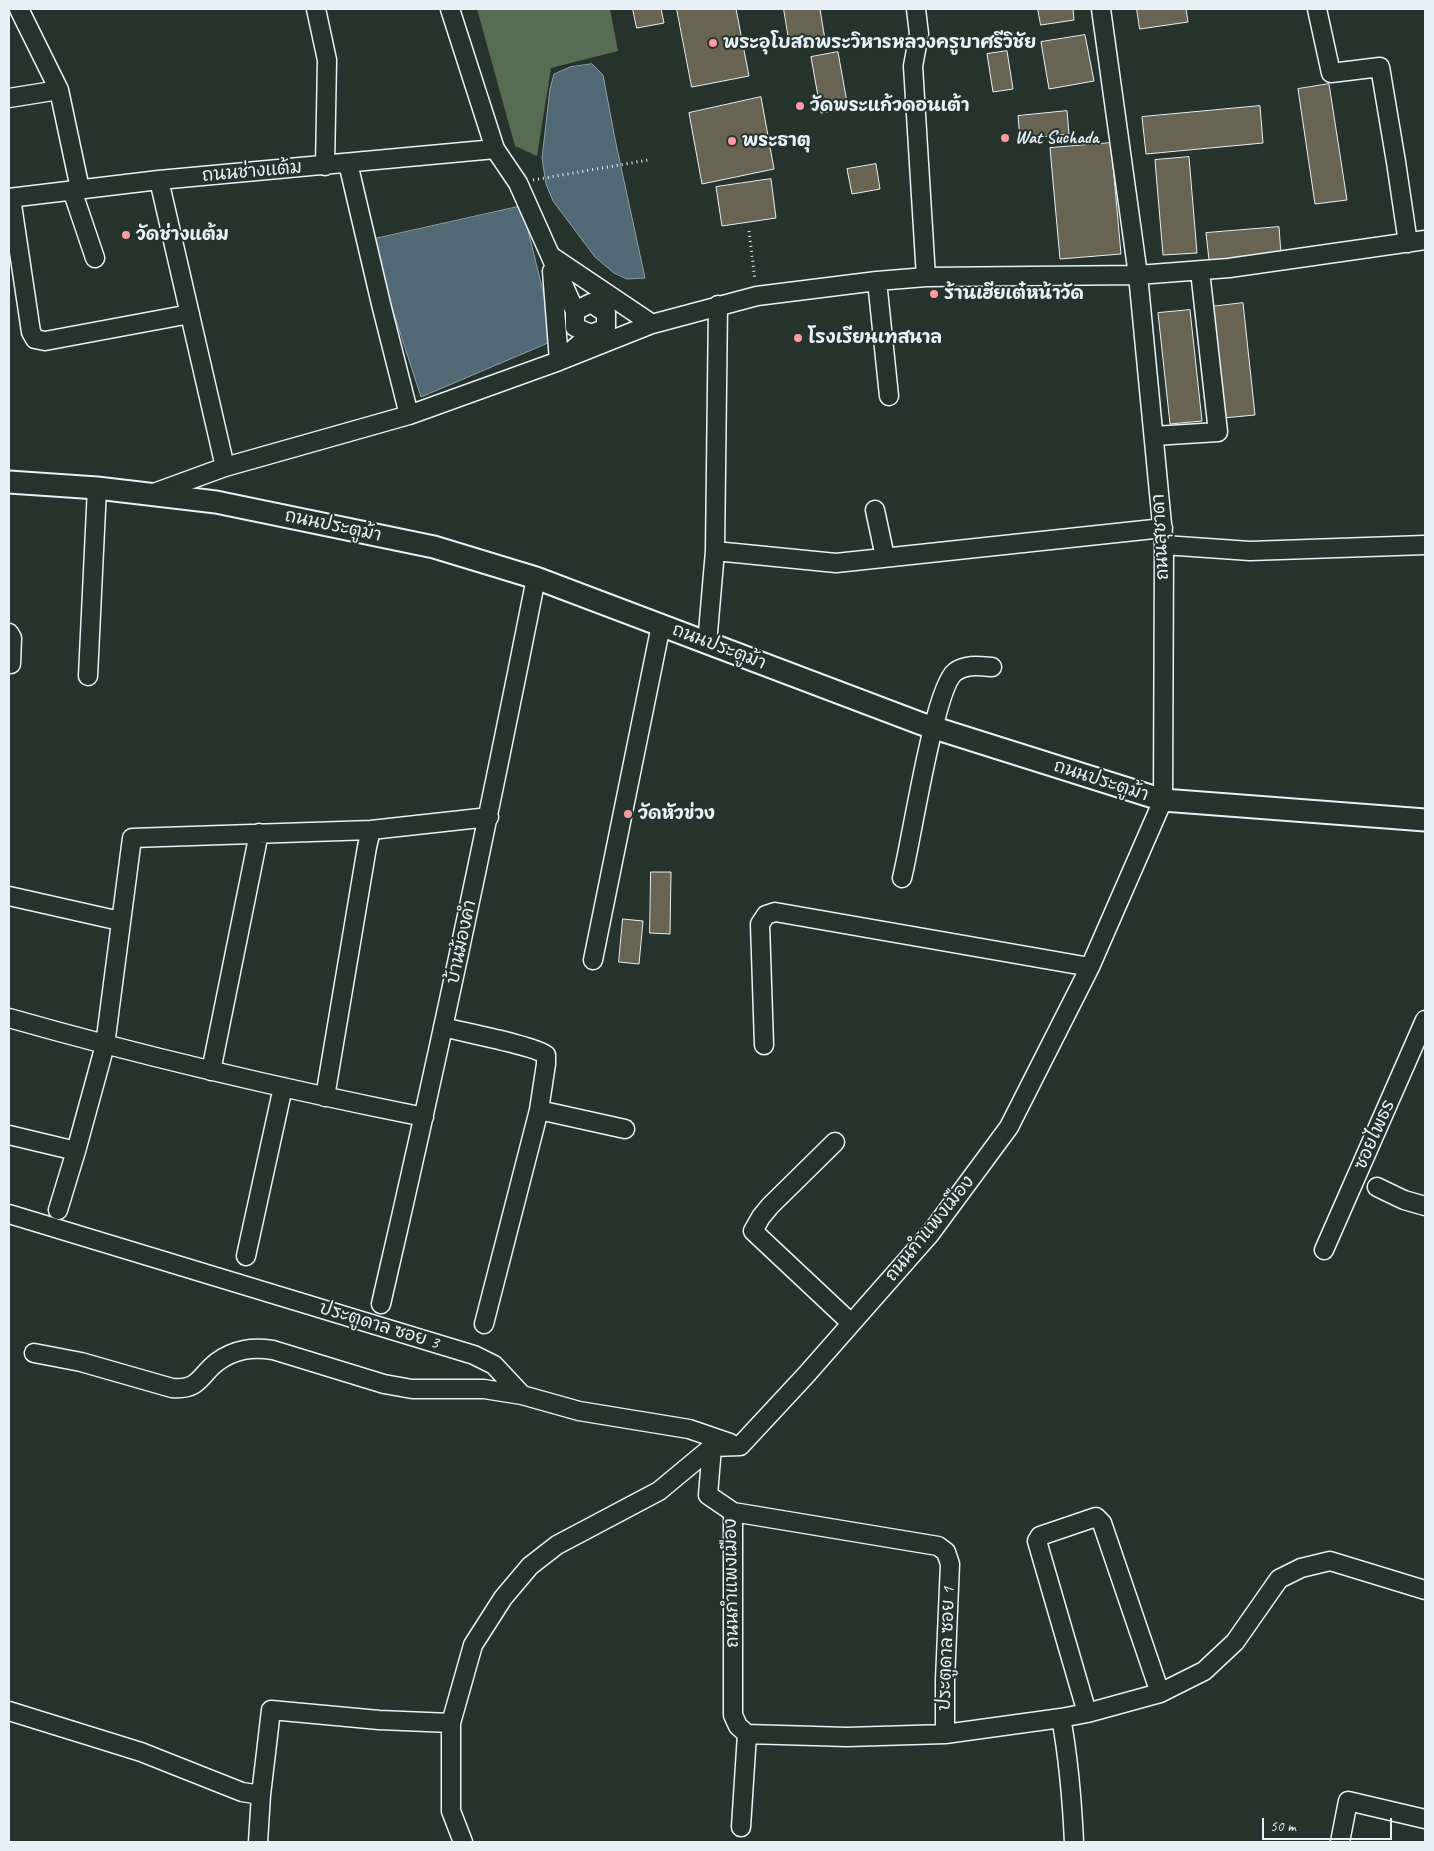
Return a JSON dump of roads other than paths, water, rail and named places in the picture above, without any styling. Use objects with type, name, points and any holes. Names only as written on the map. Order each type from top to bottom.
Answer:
[{"type":"main road","name":"ถนนประตูม้า","points":[[9,482],[97,488],[216,502],[434,547],[536,578],[707,644],[933,727],[1163,800],[1425,820]]},
{"type":"street","points":[[18,9],[59,90],[76,189],[95,258]]},
{"type":"street","points":[[316,9],[327,60],[325,166]]},
{"type":"street","points":[[450,9],[495,149],[518,183],[551,255],[591,323]]},
{"type":"street","points":[[916,9],[919,34],[913,66],[926,277]]},
{"type":"street","name":"ถนนสุชาดา","points":[[1101,9],[1138,275],[1163,536],[1163,800]]},
{"type":"street","points":[[1317,9],[1331,73],[1380,67],[1408,243]]},
{"type":"street","points":[[9,98],[59,90]]},
{"type":"street","name":"ถนนช่างแต้ม","points":[[10,198],[159,180],[495,149]]},
{"type":"street","points":[[348,163],[380,304],[409,414]]},
{"type":"street","points":[[159,180],[225,467]]},
{"type":"street","points":[[10,198],[31,332],[35,339],[45,341],[190,314]]},
{"type":"street","points":[[151,494],[225,467],[409,414],[652,324],[757,296],[926,277],[1138,275],[1228,268],[1425,240]]},
{"type":"street","points":[[551,255],[591,303],[591,323],[559,360]]},
{"type":"street","points":[[551,255],[652,324]]},
{"type":"street","points":[[551,255],[559,360]]},
{"type":"street","points":[[1154,436],[1218,432],[1200,270]]},
{"type":"street","points":[[877,281],[889,396]]},
{"type":"street","points":[[707,644],[715,550],[718,305]]},
{"type":"street","points":[[591,323],[652,324]]},
{"type":"street","points":[[88,676],[97,488]]},
{"type":"street","points":[[875,510],[885,557]]},
{"type":"street","points":[[715,550],[836,563],[885,557],[1163,536],[1250,551],[1425,545]]},
{"type":"street","name":"บ้านฆ้องคำ","points":[[381,1304],[489,817],[536,578]]},
{"type":"street","points":[[593,960],[661,625]]},
{"type":"street","points":[[9,633],[12,638],[11,664]]},
{"type":"street","points":[[902,878],[933,727],[946,686],[954,673],[964,668],[975,665],[992,668]]},
{"type":"street","name":"ถนนกำแพงเมือง","points":[[740,1446],[930,1234],[1009,1127],[1090,967],[1163,800]]},
{"type":"street","points":[[58,1210],[105,1045],[132,838],[371,830],[489,817]]},
{"type":"street","points":[[324,1097],[371,830]]},
{"type":"street","points":[[211,1071],[259,833]]},
{"type":"street","points":[[9,896],[120,921]]},
{"type":"street","points":[[764,1045],[760,924],[766,915],[775,912],[1090,967]]},
{"type":"street","points":[[9,1018],[105,1045],[211,1071],[324,1097],[424,1117]]},
{"type":"street","name":"ซอยไพธร","points":[[1324,1250],[1425,1020]]},
{"type":"street","points":[[443,1027],[546,1055],[539,1110],[484,1324]]},
{"type":"street","points":[[246,1256],[283,1087]]},
{"type":"street","points":[[539,1110],[625,1130]]},
{"type":"street","points":[[9,1135],[76,1151]]},
{"type":"street","points":[[835,1142],[770,1206],[752,1231],[851,1323]]},
{"type":"street","points":[[1378,1187],[1404,1200],[1425,1206]]},
{"type":"street","name":"ประตูดาล ซอย 3","points":[[9,1214],[474,1355],[494,1365],[522,1394],[579,1411],[689,1429],[740,1446]]},
{"type":"street","points":[[34,1354],[81,1362],[172,1388],[182,1388],[194,1385],[217,1362],[233,1353],[257,1348],[273,1350],[384,1384],[412,1389],[484,1389],[522,1394]]},
{"type":"street","points":[[463,1842],[451,1812],[451,1723],[473,1645],[503,1598],[530,1566],[557,1545],[659,1490],[712,1447],[740,1446]]},
{"type":"street","name":"ถนนกำแพงเมือง","points":[[712,1447],[708,1495],[733,1512],[733,1715],[738,1726],[747,1734]]},
{"type":"street","name":"ประตูดาล ซอย 1","points":[[733,1512],[938,1546],[946,1552],[950,1564],[945,1680],[945,1734]]},
{"type":"street","points":[[1087,1713],[1037,1540],[1040,1536],[1096,1518],[1102,1523],[1160,1693]]},
{"type":"street","points":[[741,1827],[747,1734],[847,1737],[945,1734],[1087,1713],[1160,1693],[1204,1671],[1235,1642],[1279,1579],[1301,1568],[1330,1560],[1425,1590]]},
{"type":"street","points":[[258,1842],[261,1795],[271,1710],[379,1720],[451,1723]]},
{"type":"street","points":[[9,1711],[141,1752],[242,1792],[261,1795]]},
{"type":"street","points":[[1061,1718],[1068,1762],[1074,1842]]},
{"type":"street","points":[[1340,1842],[1348,1801],[1425,1818]]},
{"type":"water","points":[[592,64],[603,75],[645,278],[627,279],[614,273],[595,257],[553,201],[546,184],[542,158],[550,89],[554,74],[570,67]]},
{"type":"water","points":[[522,206],[555,340],[421,397],[370,240]]},
{"type":"place","name":"พระอุโบสถพระวิหารหลวงครูบาศรีวิชัย","points":[[713,43]]},
{"type":"place","name":"วัดพระแก้วดอนเต้า","points":[[800,106]]},
{"type":"place","name":"Wat Suchada","points":[[1005,138]]},
{"type":"place","name":"พระธาตุ","points":[[732,141]]},
{"type":"place","name":"วัดช่างแต้ม","points":[[126,235]]},
{"type":"place","name":"ร้านเฮียเต๋หน้าวัด","points":[[934,294]]},
{"type":"place","name":"โรงเรียนเทสนาล","points":[[798,338]]},
{"type":"place","name":"วัดหัวข่วง","points":[[628,814]]}]
